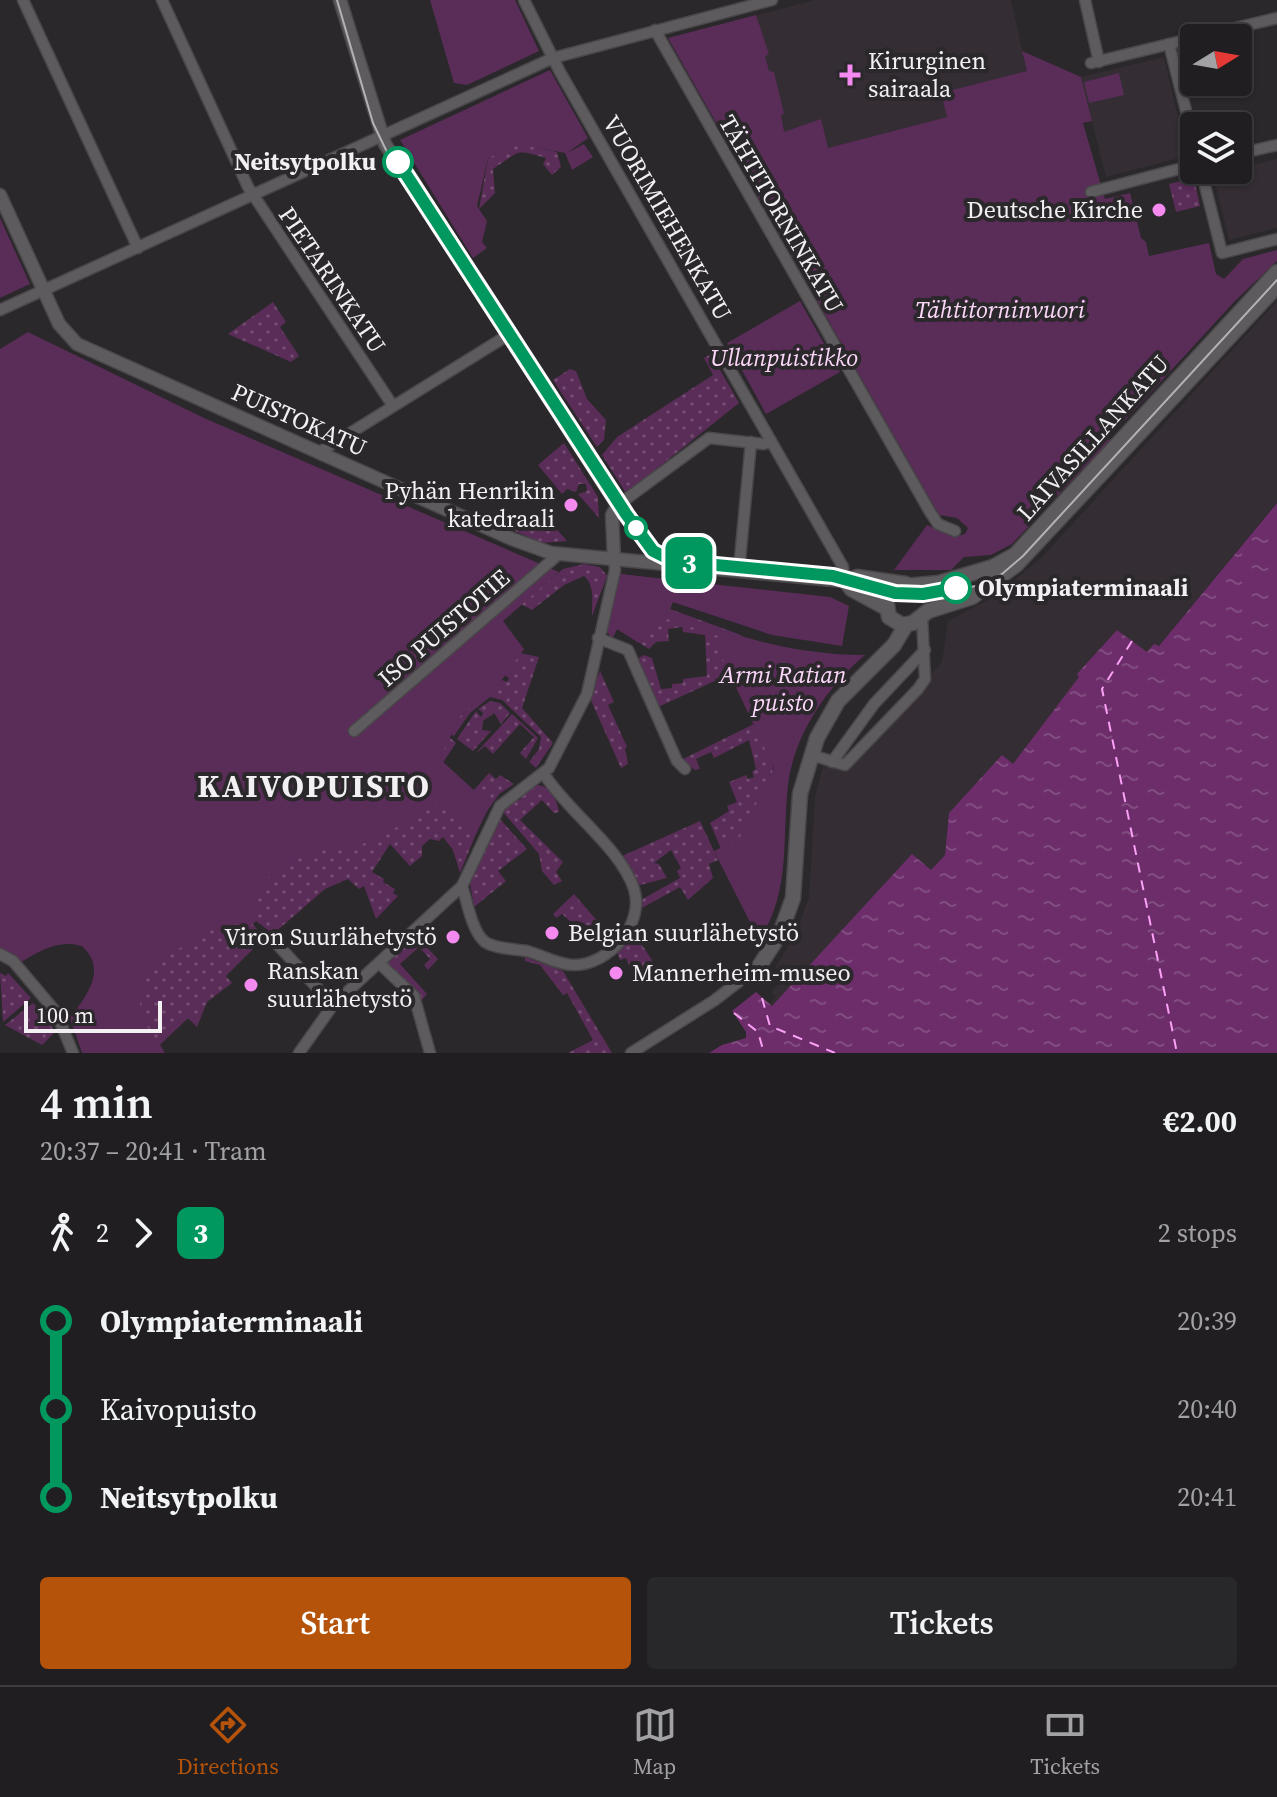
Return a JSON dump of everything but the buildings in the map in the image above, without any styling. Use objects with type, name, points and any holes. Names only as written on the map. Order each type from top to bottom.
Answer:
[{"type":"main road","name":"LAIVASILLANKATU","points":[[910,584],[982,571],[1015,555],[1277,272]]},
{"type":"main road","name":"LAIVASILLANKATU","points":[[887,613],[906,625],[923,615],[972,597],[1016,565],[1277,286]]},
{"type":"main road","points":[[882,655],[889,592],[910,584],[925,598],[923,615]]},
{"type":"main road","points":[[760,965],[780,934],[793,898],[800,794],[811,755],[838,701],[906,625]]},
{"type":"street","points":[[23,0],[138,248]]},
{"type":"street","name":"PIETARINKATU","points":[[162,0],[253,196],[393,406]]},
{"type":"street","points":[[340,0],[381,136],[618,505],[660,562]]},
{"type":"street","name":"VUORIMIEHENKATU","points":[[524,0],[553,58],[843,567],[844,581]]},
{"type":"street","points":[[0,310],[553,58],[767,0]]},
{"type":"street","points":[[1085,0],[1095,62],[1277,18]]},
{"type":"street","name":"TÄHTITORNINKATU","points":[[655,30],[922,500],[938,524],[955,531]]},
{"type":"street","points":[[1169,44],[1186,112]]},
{"type":"street","points":[[1252,151],[1277,145]]},
{"type":"street","points":[[1091,192],[1180,169]]},
{"type":"street","points":[[1205,184],[1222,253],[1277,239]]},
{"type":"street","name":"PUISTOKATU","points":[[0,195],[43,291],[66,335],[77,344],[525,544],[559,554],[660,562]]},
{"type":"street","points":[[318,453],[508,335]]},
{"type":"street","points":[[299,1053],[333,1005],[462,886],[500,806],[544,774],[587,694],[615,570],[612,515],[618,505],[709,438],[764,444],[771,441]]},
{"type":"street","points":[[739,570],[751,442]]},
{"type":"street","name":"ISO PUISTOTIE","points":[[354,731],[559,554]]},
{"type":"street","name":"LAIVASILLANKATU","points":[[660,562],[844,581],[857,576],[910,584]]},
{"type":"street","name":"LAIVASILLANKATU","points":[[844,581],[851,590],[887,613]]},
{"type":"street","points":[[811,755],[845,765],[918,689],[925,679],[923,615]]},
{"type":"street","points":[[598,638],[628,650],[677,761],[685,769]]},
{"type":"street","points":[[832,762],[874,704],[925,650]]},
{"type":"street","points":[[462,886],[485,941],[568,965],[591,962],[605,955],[625,934],[632,924],[637,902],[623,868],[544,774]]},
{"type":"street","points":[[276,943],[333,1005]]},
{"type":"street","points":[[0,954],[13,961],[56,1012],[73,1053]]},
{"type":"street","points":[[380,964],[407,987],[420,1012],[430,1053]]},
{"type":"street","points":[[631,1053],[715,1000],[760,965]]},
{"type":"shaded area","name":"Kirurginen sairaala","points":[[815,0],[1011,0],[1027,71],[941,94],[947,117],[844,144],[810,157],[668,38]]},
{"type":"shaded area","points":[[1164,57],[1180,126],[1180,158],[1106,177],[1081,77]]},
{"type":"shaded area","points":[[1277,159],[1277,228],[1229,240],[1215,184],[1252,184],[1252,165]]},
{"type":"shaded area","name":"Olympiaterminaali","points":[[1277,301],[1277,502],[1159,646],[1147,653],[1117,630],[1078,674],[1080,677],[1013,765],[1003,756],[949,813],[945,855],[931,871],[912,855],[772,1007],[769,1004],[776,997],[771,992],[780,983],[776,966],[795,935],[809,897],[815,797],[824,761],[845,765],[942,662],[948,621],[993,597],[1041,558]]},
{"type":"green space","points":[[430,0],[515,0],[539,51],[467,85],[454,83]]},
{"type":"green space","name":"Tähtitorninvuori","points":[[756,15],[769,54],[765,56],[769,71],[774,72],[784,114],[781,115],[784,132],[821,119],[828,148],[947,117],[941,93],[1027,71],[1022,51],[1081,77],[1092,121],[1083,123],[1105,199],[1130,193],[1141,238],[1146,242],[1149,256],[1209,243],[1216,274],[1224,279],[1243,259],[1277,250],[1277,261],[1235,301],[1120,426],[1094,433],[1097,443],[1111,439],[1012,544],[991,555],[964,557],[951,570],[894,570],[927,525],[955,537],[965,534],[968,528],[957,518],[939,515],[668,38]]},
{"type":"green space","points":[[550,70],[588,138],[567,153],[584,144],[593,157],[572,170],[565,153],[512,143],[488,159],[477,206],[487,221],[482,242],[487,248],[473,258],[400,140]]},
{"type":"green space","points":[[1119,73],[1124,95],[1089,103],[1084,82]]},
{"type":"green space","points":[[512,142],[557,152],[561,167],[552,175],[543,164],[546,158],[523,153],[514,155],[493,169],[495,193],[479,209],[488,159]]},
{"type":"green space","points":[[1180,181],[1180,184],[1195,184],[1200,206],[1176,212],[1169,184]]},
{"type":"green space","points":[[0,218],[30,284],[0,298]]},
{"type":"green space","name":"Ullanpuistikko","points":[[800,301],[840,372],[766,414],[727,343]]},
{"type":"green space","points":[[273,302],[286,322],[280,327],[299,356],[291,362],[228,334]]},
{"type":"green space","name":"KAIVOPUISTO","points":[[28,332],[204,418],[559,572],[503,621],[524,649],[499,684],[460,716],[440,759],[490,805],[476,834],[437,805],[365,843],[316,852],[275,872],[258,892],[255,905],[258,919],[252,925],[220,927],[205,933],[179,949],[143,981],[139,1015],[165,1053],[82,1053],[70,1018],[88,992],[94,974],[90,955],[82,946],[57,945],[21,962],[0,948],[0,349]]},
{"type":"green space","points":[[711,354],[739,403],[626,493],[602,455],[617,437],[713,375],[704,358]]},
{"type":"green space","points":[[570,369],[576,371],[587,399],[606,420],[604,440],[597,447],[553,380]]},
{"type":"green space","points":[[564,443],[598,497],[599,518],[578,494],[587,491],[586,484],[579,484],[576,492],[567,489],[562,494],[538,465]]},
{"type":"green space","points":[[522,512],[536,524],[550,512],[556,520],[552,524],[567,541],[541,543],[504,526]]},
{"type":"green space","points":[[584,564],[600,567],[607,576],[592,616],[591,589],[584,576],[564,585],[532,610],[521,604],[563,569]]},
{"type":"green space","points":[[620,574],[726,587],[745,625],[673,602],[670,609],[741,635],[764,707],[773,756],[768,804],[755,832],[724,856],[710,823],[729,811],[727,806],[737,802],[729,782],[746,775],[748,779],[754,777],[752,772],[756,769],[749,740],[714,758],[711,752],[696,759],[700,769],[695,770],[681,760],[754,724],[730,674],[658,707],[637,659],[644,655],[652,658],[661,689],[683,683],[683,679],[707,676],[705,635],[683,632],[682,627],[668,629],[669,641],[656,642],[649,649],[617,629],[613,637],[607,632]]},
{"type":"green space","name":"Armi Ratian puisto","points":[[620,574],[830,597],[849,606],[842,646],[772,635],[673,602],[670,609],[741,636],[790,648],[865,655],[838,682],[814,713],[797,748],[788,785],[781,885],[769,922],[759,940],[714,851],[739,839],[774,768],[718,649],[718,636],[667,619],[639,643],[617,629],[613,637],[610,636],[606,629]]},
{"type":"green space","points":[[520,653],[539,657],[522,708],[553,743],[536,768],[529,762],[539,749],[541,737],[502,700],[490,697],[470,713],[454,736],[450,734],[460,716],[502,680],[507,682],[509,678],[504,675]]},
{"type":"green space","points":[[600,671],[614,702],[608,705],[627,747],[628,764],[621,768],[590,698]]},
{"type":"green space","points":[[490,701],[500,703],[510,713],[501,724],[494,713],[483,721],[482,730],[491,731],[473,751],[457,739],[476,711],[481,717],[483,713],[478,709]]},
{"type":"green space","points":[[512,714],[538,738],[526,759],[520,753],[534,737],[520,724],[493,754],[485,746],[475,754]]},
{"type":"green space","points":[[448,736],[456,743],[442,764],[473,791],[489,773],[496,779],[500,775],[514,784],[499,794],[485,814],[434,761]]},
{"type":"green space","points":[[537,785],[552,794],[559,812],[554,813],[542,800],[520,820],[563,862],[556,872],[562,881],[554,885],[542,871],[539,854],[503,812],[508,804],[521,799],[521,795]]},
{"type":"green space","points":[[435,800],[482,819],[460,873],[453,850],[443,837],[439,841],[430,839],[422,846],[422,856],[410,866],[390,844],[372,872],[395,889],[393,893],[398,896],[376,919],[364,886],[359,889],[348,879],[325,889],[273,934],[256,921],[252,909],[254,888],[282,854]]},
{"type":"green space","points":[[499,818],[527,849],[498,871],[506,881],[474,907],[470,883]]},
{"type":"green space","points":[[700,821],[718,860],[709,864],[713,878],[688,900],[680,887],[640,909],[641,900],[680,878],[677,871],[681,868],[671,850],[654,863],[659,864],[667,878],[640,885],[620,857]]},
{"type":"green space","points":[[574,894],[612,938],[602,946],[584,923],[571,922],[562,914],[556,918],[553,914]]},
{"type":"green space","points":[[164,903],[253,924],[264,938],[226,976],[232,983],[207,1002],[197,1027],[188,1018],[160,1045],[165,1053],[133,1017]]},
{"type":"green space","points":[[633,931],[659,971],[631,985],[629,979],[634,976],[626,958],[620,960],[617,951]]},
{"type":"green space","points":[[416,936],[438,959],[428,970],[424,965],[430,959],[419,947],[400,964],[427,994],[421,1001],[386,965]]},
{"type":"green space","points":[[525,957],[563,971],[612,1053],[568,1053],[593,1040],[567,993],[563,995],[540,965],[525,961]]},
{"type":"green space","points":[[0,973],[6,976],[8,973],[31,998],[3,1022]]},
{"type":"green space","points":[[33,1003],[50,1021],[54,1033],[42,1045],[5,1025]]},
{"type":"water","points":[[1277,503],[1277,1053],[709,1053],[722,1045],[746,1038],[746,1032],[732,1011],[756,992],[772,1006],[912,854],[931,870],[945,855],[949,813],[1002,755],[1013,764],[1079,677],[1077,674],[1117,630],[1147,652],[1154,644],[1159,646]]},
{"type":"ferry route","points":[[1132,641],[1102,689],[1177,1053]]},
{"type":"ferry route","points":[[762,998],[770,1026],[835,1053]]},
{"type":"ferry route","points":[[734,1013],[758,1032],[764,1053]]},
{"type":"tram line","points":[[337,0],[373,123],[386,150],[641,544],[663,564],[832,581],[883,595],[914,598],[981,585],[1002,574],[1023,556],[1277,280]]},
{"type":"tram line","name":"3","points":[[398,162],[626,514],[657,555],[673,561],[841,578],[895,593],[923,594],[956,588]]},
{"type":"place","name":"Kirurginen sairaala","points":[[850,75]]},
{"type":"place","name":"Neitsytpolku","points":[[398,162]]},
{"type":"place","name":"Deutsche Kirche","points":[[1159,210]]},
{"type":"place","name":"Pyhän Henrikin katedraali","points":[[571,505]]},
{"type":"place","name":"Olympiaterminaali","points":[[956,588]]},
{"type":"place","name":"Belgian suurlähetystö","points":[[552,933]]},
{"type":"place","name":"Viron Suurlähetystö","points":[[453,937]]},
{"type":"place","name":"Mannerheim-museo","points":[[616,973]]},
{"type":"place","name":"Ranskan suurlähetystö","points":[[251,985]]},
{"type":"district","name":"KAIVOPUISTO","points":[[314,786]]}]
